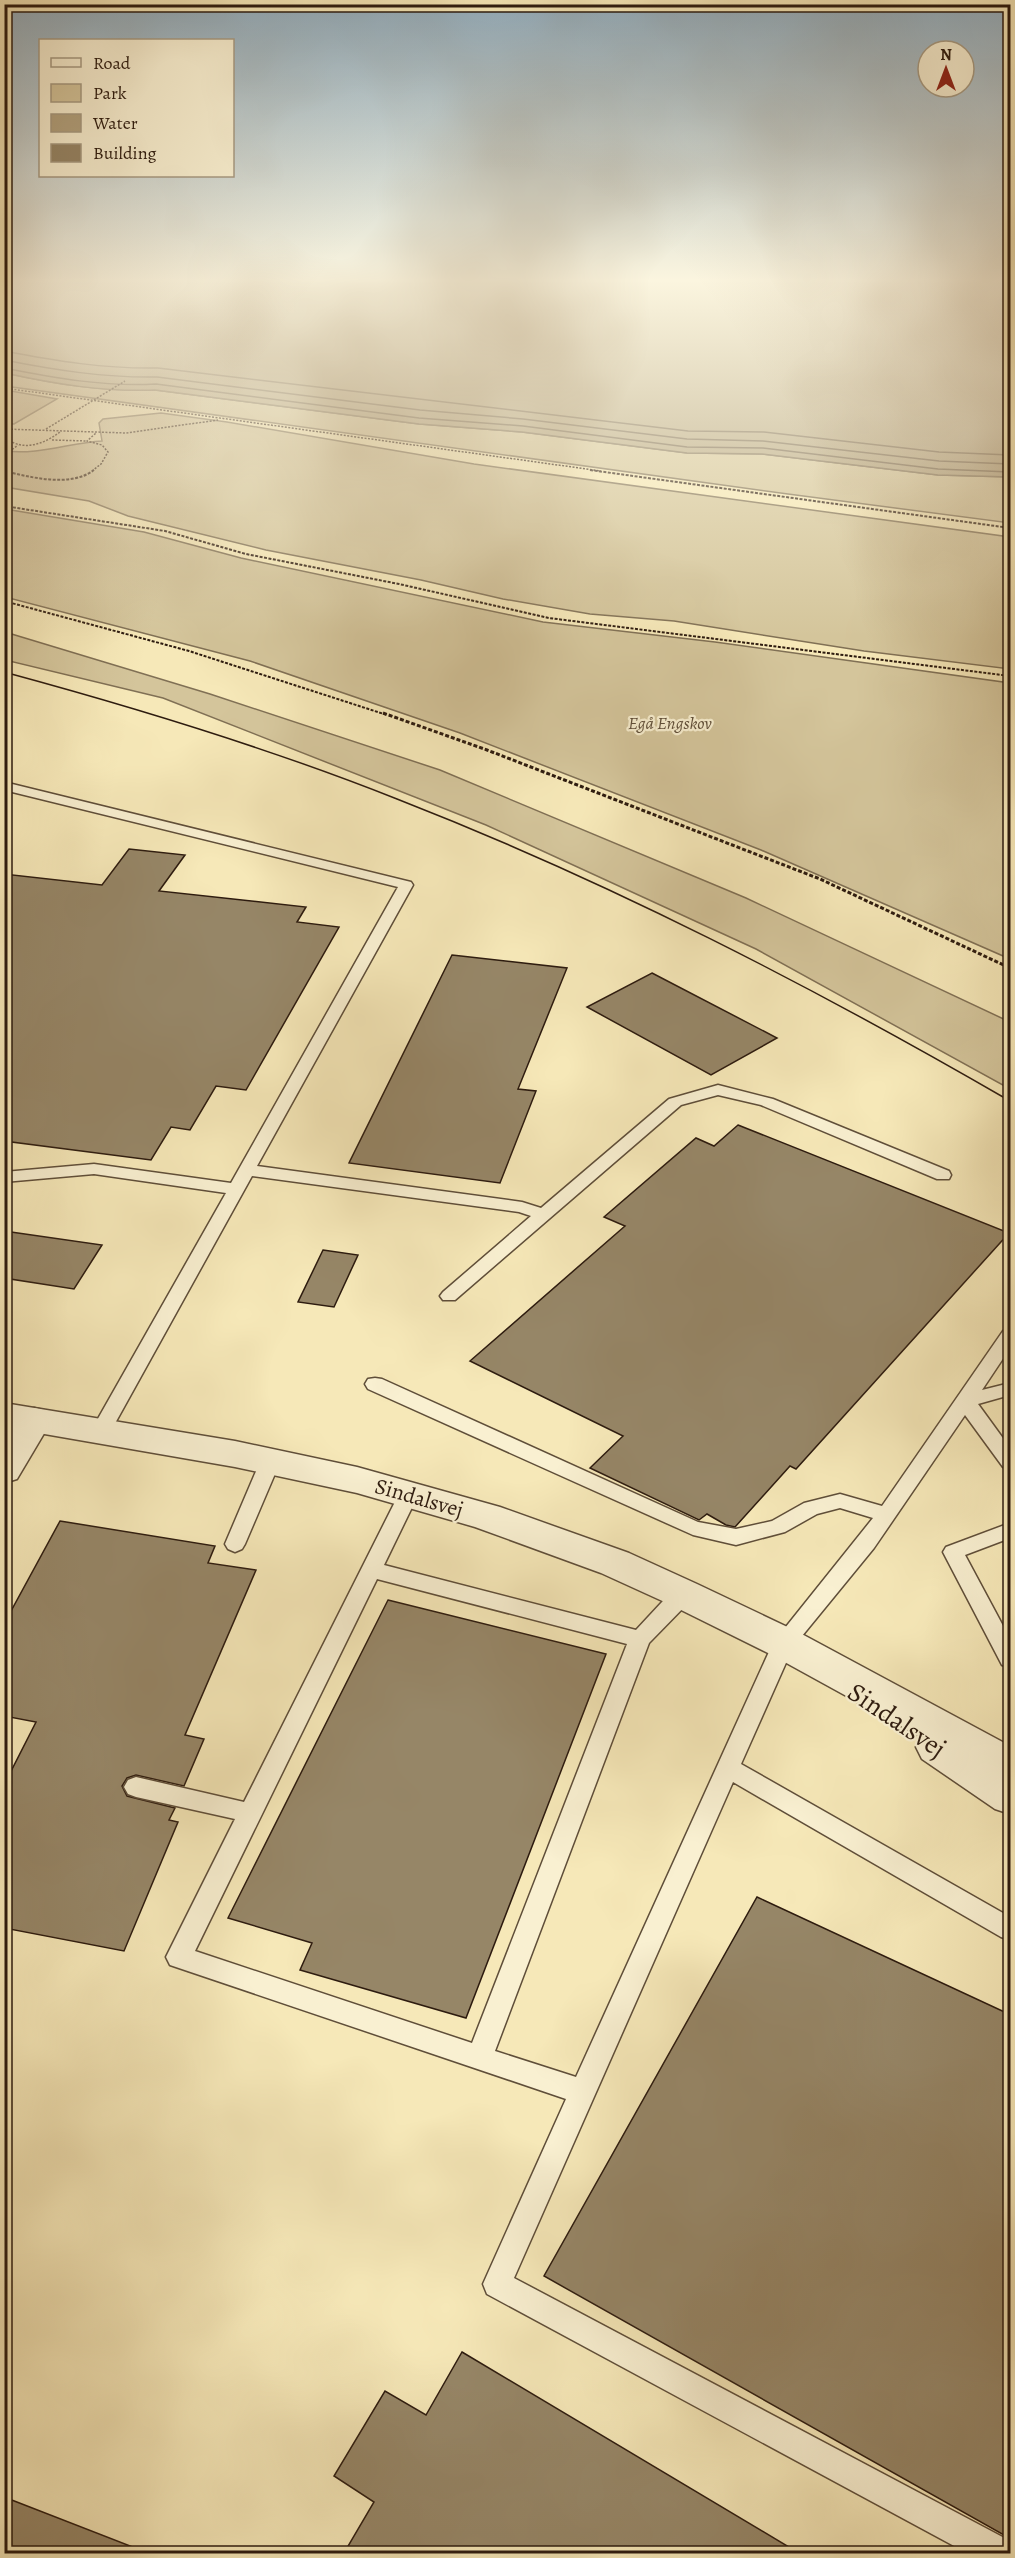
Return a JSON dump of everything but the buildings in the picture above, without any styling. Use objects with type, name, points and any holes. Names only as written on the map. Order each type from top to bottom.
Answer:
[{"type":"street","name":"Sindalsvej","points":[[4,1470],[19,1417],[357,1480],[487,1517],[593,1555],[683,1594],[784,1643],[1011,1766]]},
{"type":"street","name":"Sindalsvej","points":[[784,1643],[1011,1797]]},
{"type":"lane","points":[[4,786],[406,885],[101,1431]]},
{"type":"lane","points":[[449,1296],[675,1102],[718,1090],[767,1102],[943,1175]]},
{"type":"lane","points":[[4,1177],[94,1169],[236,1189]]},
{"type":"lane","points":[[246,1170],[522,1207],[543,1215]]},
{"type":"lane","points":[[1002,2553],[497,2284],[784,1643],[867,1544],[1011,1335]]},
{"type":"lane","points":[[375,1384],[693,1528],[736,1537],[778,1527],[811,1508],[840,1501],[887,1515]]},
{"type":"lane","points":[[965,1401],[1011,1389]]},
{"type":"lane","points":[[965,1401],[1011,1462]]},
{"type":"lane","points":[[235,1544],[270,1462]]},
{"type":"lane","points":[[408,1494],[179,1957],[583,2092]]},
{"type":"lane","points":[[1011,1530],[953,1552],[1011,1659]]},
{"type":"lane","points":[[371,1570],[639,1639]]},
{"type":"lane","points":[[479,2058],[639,1639],[683,1594]]},
{"type":"lane","points":[[728,1768],[1011,1929]]},
{"type":"lane","points":[[136,1787],[250,1813]]},
{"type":"path","points":[[73,398],[1011,528]]},
{"type":"path","points":[[46,430],[95,398]]},
{"type":"path","points":[[4,429],[96,434],[153,431],[221,419]]},
{"type":"path","points":[[9,429],[6,438],[18,445]]},
{"type":"path","points":[[4,456],[18,445],[42,443],[60,432]]},
{"type":"path","points":[[87,441],[96,434]]},
{"type":"path","points":[[4,471],[43,478],[79,477],[97,468],[108,452],[102,445],[87,441],[50,440]]},
{"type":"path","points":[[4,506],[165,531],[246,554],[399,584],[549,618],[1011,676]]},
{"type":"path","points":[[4,601],[332,695],[487,750],[820,879],[1011,968]]},
{"type":"green space","points":[[5,398],[57,399],[14,424],[5,424]]},
{"type":"green space","points":[[95,398],[220,398],[419,424],[522,432],[687,453],[762,454],[938,475],[1010,477],[1010,523]]},
{"type":"green space","points":[[161,413],[474,464],[1010,537],[1010,669],[864,651],[674,621],[590,614],[503,599],[421,580],[266,550],[128,516],[89,501],[5,487],[5,451],[42,450],[102,441],[99,423],[103,419]]},
{"type":"green space","name":"Egå Engskov","points":[[5,509],[144,532],[241,558],[543,622],[715,642],[1010,683],[1010,959],[761,850],[460,733],[250,661],[5,597]]},
{"type":"green space","points":[[5,632],[210,694],[440,770],[746,898],[1010,1022],[1010,1089],[756,949],[486,825],[163,698],[5,660]]},
{"type":"water","points":[[220,398],[1010,398],[1010,477],[938,475],[762,454],[687,453],[522,432],[419,424]]},
{"type":"tram line","points":[[4,672],[104,700],[251,746],[349,780],[476,831],[555,865],[710,938],[861,1017],[1010,1101]]}]
